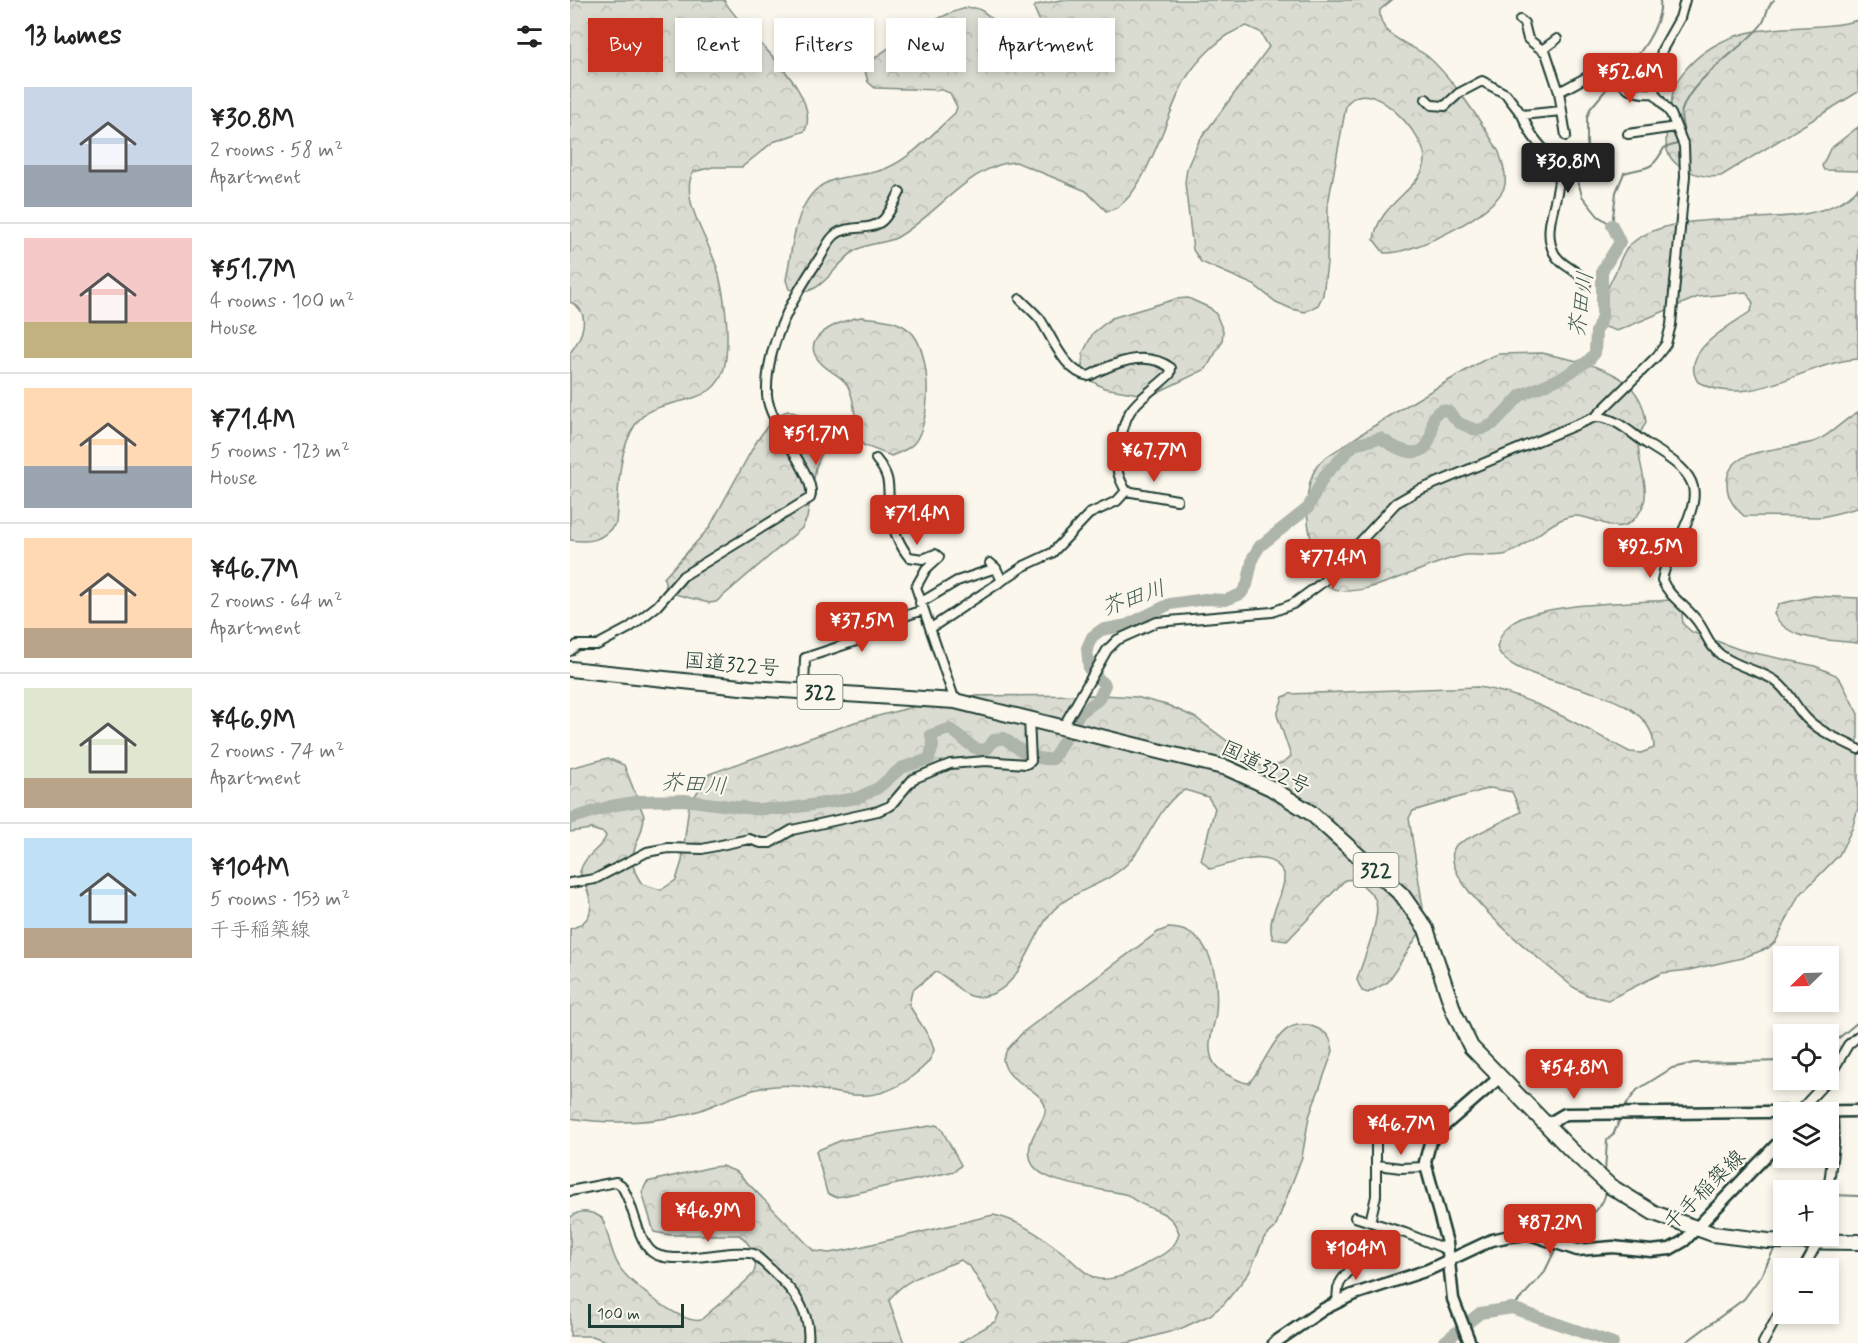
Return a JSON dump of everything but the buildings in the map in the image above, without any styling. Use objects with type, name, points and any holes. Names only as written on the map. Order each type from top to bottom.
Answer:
[{"type":"highway","name":"国道322号","points":[[570,669],[750,688],[955,701],[1227,768],[1271,788],[1311,813],[1402,895],[1415,910],[1432,943],[1460,1027],[1476,1052],[1499,1078],[1595,1173],[1610,1186],[1654,1213],[1696,1229],[1737,1239],[1773,1241]]},
{"type":"highway","name":"国道322号","points":[[1839,1241],[1858,1242]]},
{"type":"main road","points":[[1468,1339],[1453,1299],[1448,1254],[1425,1167],[1430,1143],[1438,1131],[1499,1078]]},
{"type":"main road","points":[[1839,1111],[1858,1111]]},
{"type":"main road","points":[[1546,1125],[1565,1114],[1773,1112]]},
{"type":"main road","name":"千手稲築線","points":[[1274,1343],[1338,1302],[1428,1270],[1448,1254],[1492,1240],[1529,1234],[1577,1250],[1613,1247],[1652,1251],[1670,1249],[1696,1229],[1773,1148]]},
{"type":"street","points":[[1654,93],[1662,50],[1680,18],[1685,0]]},
{"type":"street","points":[[1520,20],[1528,39],[1546,53],[1559,92],[1561,111],[1567,125],[1566,136]]},
{"type":"street","points":[[1542,50],[1557,39]]},
{"type":"street","points":[[1065,728],[1107,650],[1117,640],[1157,622],[1272,612],[1293,604],[1323,582],[1396,503],[1417,491],[1595,417],[1644,371],[1666,344],[1671,325],[1685,176],[1684,147],[1676,127],[1664,102],[1654,93],[1639,94],[1598,71],[1559,92]]},
{"type":"street","points":[[1426,99],[1432,105],[1445,106],[1459,93],[1482,81],[1510,98],[1522,114],[1534,138],[1549,153],[1559,172],[1550,228],[1550,243],[1554,253],[1559,260],[1582,275],[1586,284]]},
{"type":"street","points":[[1522,114],[1561,111]]},
{"type":"street","points":[[1628,134],[1676,127]]},
{"type":"street","points":[[570,651],[577,645],[597,645],[629,628],[657,606],[683,576],[810,498],[809,482],[801,464],[779,432],[767,395],[769,375],[780,329],[797,293],[833,236],[849,228],[873,226],[882,221],[900,192]]},
{"type":"street","points":[[1020,298],[1039,318],[1071,366],[1084,376],[1089,376],[1124,360],[1136,358],[1148,359],[1171,368],[1170,374],[1135,404],[1125,417],[1116,473],[1126,491]]},
{"type":"street","points":[[1595,417],[1611,417],[1634,436],[1677,462],[1690,477],[1695,488],[1691,507],[1662,580],[1671,594],[1700,624],[1707,640],[1719,654],[1733,663],[1773,680],[1789,693],[1806,718],[1828,734],[1858,749]]},
{"type":"street","points":[[876,459],[888,473],[890,516],[900,545],[909,557],[923,560],[935,554],[939,557],[926,569],[916,587],[955,701]]},
{"type":"street","points":[[1126,491],[1177,500]]},
{"type":"street","points":[[931,628],[1024,566],[1052,553],[1089,514],[1117,501],[1126,491]]},
{"type":"street","points":[[804,691],[805,658],[859,640],[921,606],[957,581],[993,566],[1002,581]]},
{"type":"street","points":[[570,883],[595,879],[647,852],[668,848],[702,849],[749,839],[770,843],[792,830],[878,811],[890,806],[913,779],[950,764],[985,762],[1026,764],[1031,761],[1029,719]]},
{"type":"street","points":[[1839,1061],[1848,1045],[1858,1036]]},
{"type":"street","points":[[1808,1102],[1819,1090]]},
{"type":"street","points":[[1370,1135],[1376,1136],[1377,1165],[1376,1196],[1370,1222]]},
{"type":"street","points":[[1377,1165],[1401,1168],[1425,1167]]},
{"type":"street","points":[[570,1191],[616,1182],[621,1185],[647,1248],[659,1257],[708,1256],[747,1251],[754,1254],[800,1301],[807,1318],[808,1343]]},
{"type":"street","points":[[1355,1217],[1448,1254]]},
{"type":"street","points":[[1338,1302],[1336,1290],[1342,1277],[1360,1258]]},
{"type":"street","points":[[1763,1343],[1773,1324]]},
{"type":"green space","points":[[570,0],[724,0],[738,18],[675,18],[675,72],[762,72],[762,45],[774,58],[774,72],[786,72],[802,98],[807,115],[805,131],[773,142],[742,167],[713,167],[693,172],[690,196],[693,209],[716,263],[725,305],[727,347],[722,375],[713,387],[701,395],[658,407],[645,414],[635,425],[622,460],[616,523],[606,534],[590,541],[570,540],[570,353],[581,333],[583,319],[577,306],[570,302]]},
{"type":"green space","points":[[1061,0],[1392,0],[1380,10],[1384,26],[1396,38],[1427,56],[1466,101],[1499,152],[1505,174],[1504,188],[1497,199],[1469,221],[1413,247],[1384,253],[1374,240],[1377,227],[1391,206],[1417,179],[1423,169],[1425,159],[1415,135],[1393,110],[1380,100],[1367,96],[1355,97],[1346,106],[1328,204],[1327,263],[1323,295],[1318,305],[1305,312],[1292,309],[1276,302],[1254,285],[1201,262],[1193,250],[1185,183],[1187,168],[1199,141],[1269,47],[1260,32],[1247,26],[1220,40],[1190,72],[1178,93],[1143,176],[1131,194],[1119,206],[1106,211],[1086,191],[1016,162],[999,165],[968,181],[896,238],[856,250],[818,286],[800,292],[789,289],[786,280],[794,237],[803,208],[810,196],[820,186],[833,180],[874,172],[897,163],[923,143],[955,113],[957,107],[950,93],[942,90],[875,88],[868,82],[865,72],[874,72],[874,59],[885,50],[886,72],[966,72],[966,18],[940,18],[964,9],[975,8],[990,18],[978,18],[978,72],[1115,72],[1115,18],[1038,18],[1034,8],[1036,5]]},
{"type":"green space","points":[[1858,20],[1858,92],[1721,176],[1706,176],[1690,172],[1670,157],[1666,135],[1675,86],[1690,65],[1707,51],[1736,36],[1754,32],[1824,26]]},
{"type":"green space","points":[[1858,127],[1858,171],[1824,170],[1822,166],[1830,149]]},
{"type":"green space","points":[[1858,188],[1858,359],[1818,368],[1778,383],[1738,391],[1718,389],[1698,382],[1694,371],[1695,360],[1701,350],[1720,332],[1751,311],[1753,303],[1746,292],[1698,297],[1617,331],[1602,326],[1603,299],[1624,253],[1632,243],[1656,230],[1684,223],[1811,213],[1837,204]]},
{"type":"green space","points":[[1188,298],[1210,308],[1216,314],[1223,331],[1222,342],[1206,369],[1150,396],[1104,388],[1088,379],[1082,366],[1083,353],[1093,333],[1112,318],[1176,299]]},
{"type":"green space","points":[[861,317],[902,325],[913,334],[923,357],[927,404],[921,432],[910,447],[891,456],[863,445],[848,386],[814,354],[817,338],[824,331]]},
{"type":"green space","points":[[1542,353],[1592,365],[1622,380],[1634,391],[1642,405],[1646,423],[1640,434],[1638,446],[1645,494],[1643,506],[1636,517],[1628,524],[1620,526],[1612,526],[1584,517],[1565,518],[1507,554],[1466,555],[1451,558],[1395,580],[1357,590],[1341,591],[1328,586],[1316,559],[1307,510],[1311,479],[1317,466],[1330,454],[1380,422],[1484,360],[1498,354]]},
{"type":"green space","points":[[788,411],[803,415],[818,425],[826,444],[816,467],[807,518],[802,528],[716,602],[709,603],[667,592],[664,578],[709,528],[755,444],[774,416]]},
{"type":"green space","points":[[1858,412],[1858,508],[1822,517],[1744,516],[1734,506],[1728,494],[1727,484],[1729,471],[1737,462],[1761,451],[1816,441]]},
{"type":"green space","points":[[1814,596],[1858,598],[1858,643],[1823,640],[1800,635],[1789,630],[1774,614],[1779,604]]},
{"type":"green space","points":[[1678,601],[1681,605],[1683,624],[1692,632],[1741,650],[1815,666],[1836,675],[1858,714],[1858,808],[1852,829],[1839,855],[1798,897],[1776,941],[1768,948],[1742,958],[1689,970],[1662,973],[1608,1000],[1587,995],[1573,987],[1495,920],[1460,877],[1453,859],[1457,844],[1521,812],[1512,792],[1490,788],[1413,811],[1409,818],[1423,908],[1422,929],[1388,982],[1368,993],[1362,991],[1357,980],[1376,916],[1377,906],[1371,893],[1355,879],[1345,880],[1287,941],[1273,939],[1271,923],[1282,890],[1284,873],[1269,860],[1260,859],[1240,861],[1210,869],[1201,860],[1215,808],[1208,797],[1185,790],[1176,795],[1161,813],[1127,864],[1108,878],[1067,899],[1050,914],[1022,965],[1004,987],[992,994],[972,996],[935,972],[912,991],[909,1005],[931,1040],[934,1050],[924,1066],[896,1087],[877,1094],[859,1095],[786,1085],[758,1089],[701,1110],[670,1118],[636,1122],[602,1122],[570,1118],[570,929],[580,925],[590,912],[590,897],[580,872],[585,861],[601,845],[606,836],[604,833],[591,829],[570,832],[570,768],[608,758],[624,765],[644,816],[643,826],[634,849],[633,864],[642,884],[661,890],[676,880],[682,861],[689,805],[709,774],[855,722],[955,696],[1103,695],[1136,697],[1170,706],[1196,718],[1261,766],[1270,767],[1284,762],[1291,756],[1277,715],[1283,697],[1289,694],[1478,687],[1537,704],[1630,752],[1641,753],[1654,748],[1648,726],[1631,710],[1608,698],[1527,672],[1507,661],[1497,647],[1502,634],[1511,624],[1543,611],[1588,605]]},
{"type":"green space","points":[[1168,928],[1183,930],[1194,936],[1210,957],[1214,970],[1217,999],[1210,1053],[1213,1062],[1220,1070],[1240,1081],[1249,1083],[1283,1033],[1291,1027],[1302,1025],[1314,1027],[1325,1033],[1330,1039],[1333,1051],[1309,1117],[1302,1157],[1275,1228],[1264,1238],[1249,1273],[1224,1304],[1210,1315],[1180,1329],[1129,1343],[959,1343],[996,1321],[999,1313],[971,1268],[961,1260],[931,1271],[902,1286],[889,1301],[904,1343],[612,1343],[592,1336],[570,1336],[570,1218],[578,1213],[590,1212],[602,1218],[614,1255],[624,1273],[644,1292],[682,1316],[701,1320],[751,1276],[755,1267],[754,1257],[749,1246],[739,1235],[670,1235],[654,1232],[642,1192],[647,1182],[712,1167],[722,1166],[737,1172],[814,1251],[829,1253],[847,1250],[993,1215],[1029,1229],[1084,1271],[1099,1279],[1126,1274],[1165,1253],[1178,1238],[1179,1233],[1170,1218],[1128,1195],[1059,1181],[1036,1169],[1029,1151],[1045,1114],[1043,1101],[1009,1073],[1003,1059],[1007,1050],[1023,1032],[1158,932]]},
{"type":"green space","points":[[936,1125],[941,1128],[961,1165],[955,1171],[843,1196],[835,1197],[827,1193],[816,1151],[842,1140]]},
{"type":"waterway","points":[[1618,77],[1633,62],[1653,32],[1660,10],[1660,0]]},
{"type":"waterway","points":[[1685,137],[1681,113],[1687,98],[1706,75],[1762,24],[1769,5],[1774,0]]},
{"type":"waterway","points":[[1614,80],[1590,109],[1587,118],[1587,148],[1577,177],[1582,196],[1598,216],[1612,225],[1616,192],[1624,173],[1651,165],[1664,148],[1677,144]]},
{"type":"waterway","name":"芥田川","points":[[570,819],[611,806],[640,801],[684,800],[753,809],[785,809],[857,798],[878,788],[901,768],[929,759],[933,746],[931,735],[949,729],[981,750],[987,749],[994,740],[1004,738],[1033,756],[1053,759],[1079,714],[1098,700],[1105,685],[1089,669],[1087,648],[1092,637],[1101,630],[1127,625],[1170,604],[1205,599],[1226,600],[1241,594],[1247,585],[1253,557],[1260,546],[1308,508],[1324,476],[1354,445],[1380,438],[1401,450],[1408,452],[1422,450],[1431,435],[1433,418],[1441,410],[1448,411],[1459,423],[1476,430],[1482,429],[1493,424],[1521,395],[1563,377],[1588,361],[1595,353],[1596,332],[1602,317],[1602,271],[1620,242],[1612,225]]},
{"type":"waterway","points":[[1839,1038],[1858,1022]]},
{"type":"waterway","points":[[1623,1109],[1637,1090],[1672,1068],[1694,1063],[1773,1061]]},
{"type":"waterway","points":[[1605,1173],[1607,1140],[1613,1135],[1621,1117]]},
{"type":"waterway","points":[[1561,1241],[1594,1213],[1604,1199],[1606,1191]]},
{"type":"waterway","points":[[1839,1195],[1858,1196]]},
{"type":"waterway","points":[[1685,1343],[1744,1299],[1761,1276],[1776,1246]]},
{"type":"waterway","points":[[1512,1308],[1544,1273],[1556,1248]]},
{"type":"waterway","points":[[1443,1343],[1480,1313],[1512,1308],[1613,1343]]}]
